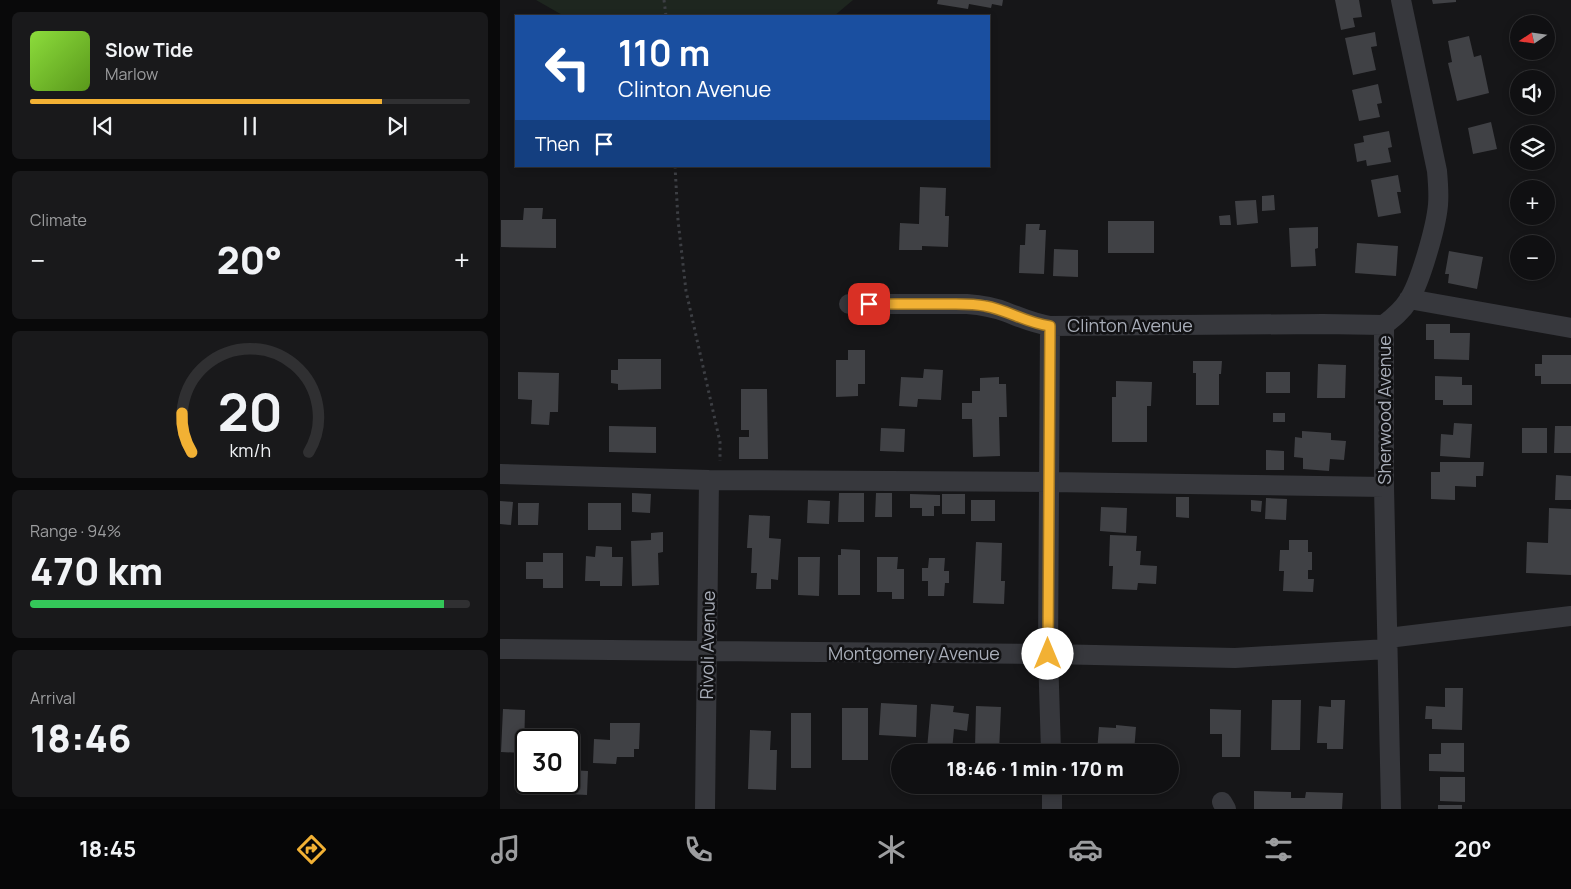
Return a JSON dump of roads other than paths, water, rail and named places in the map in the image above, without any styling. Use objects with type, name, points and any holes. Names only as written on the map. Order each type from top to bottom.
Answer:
[{"type":"street","name":"Sherwood Avenue","points":[[1391,809],[1384,487],[1384,326],[1402,310],[1416,285],[1438,206],[1437,171],[1401,0]]},
{"type":"street","points":[[1409,300],[1571,328]]},
{"type":"street","name":"Clinton Avenue","points":[[850,304],[976,304],[1007,312],[1036,324],[1050,326],[1313,324],[1384,326]]},
{"type":"street","points":[[1050,326],[1048,654],[1051,744]]},
{"type":"street","points":[[500,474],[714,480],[1384,487]]},
{"type":"street","name":"Rivoli Avenue","points":[[705,809],[714,480]]},
{"type":"street","name":"Montgomery Avenue","points":[[500,649],[1048,654],[1235,658],[1388,644],[1571,616]]},
{"type":"street","points":[[1052,794],[1052,809]]}]
